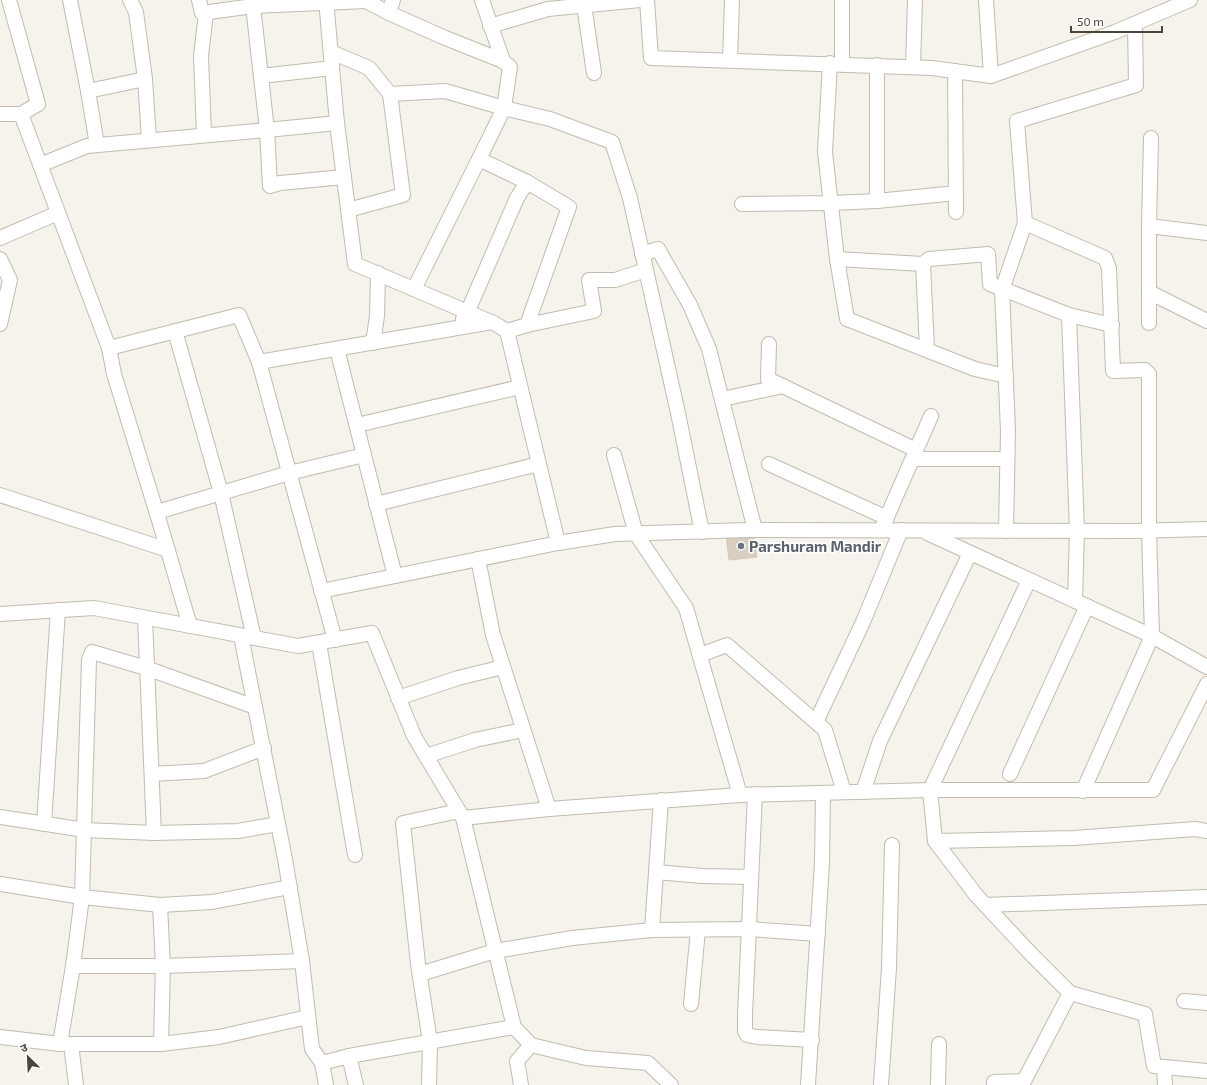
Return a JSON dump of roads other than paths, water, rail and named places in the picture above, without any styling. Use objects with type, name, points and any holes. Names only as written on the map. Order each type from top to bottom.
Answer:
[{"type":"street","points":[[0,114],[21,114],[38,104],[9,0]]},
{"type":"street","points":[[70,0],[97,145]]},
{"type":"street","points":[[130,0],[136,12],[145,79],[149,140]]},
{"type":"street","points":[[199,0],[202,13],[253,3],[366,1],[391,6],[443,37],[503,61],[510,66],[504,108],[414,289]]},
{"type":"street","points":[[482,0],[503,61]]},
{"type":"street","points":[[490,26],[548,9],[640,0]]},
{"type":"street","points":[[647,0],[651,58],[914,67],[991,76],[1115,32],[1190,0]]},
{"type":"street","points":[[730,60],[732,0]]},
{"type":"street","points":[[842,0],[826,152],[837,260],[847,319],[975,369],[1006,376]]},
{"type":"street","points":[[914,67],[915,0]]},
{"type":"street","points":[[986,0],[991,76]]},
{"type":"street","points":[[326,1],[337,123],[355,264],[492,322],[507,331],[558,543]]},
{"type":"street","points":[[253,3],[267,130],[270,186],[280,183],[344,177]]},
{"type":"street","points":[[584,5],[594,73]]},
{"type":"street","points":[[204,135],[201,56],[206,13]]},
{"type":"street","points":[[1006,530],[1008,431],[1002,290],[1024,222],[1017,121],[1136,85],[1135,24]]},
{"type":"street","points":[[331,52],[370,68],[390,94],[404,195],[348,210]]},
{"type":"street","points":[[877,66],[877,201]]},
{"type":"street","points":[[261,76],[332,68]]},
{"type":"street","points":[[955,71],[956,212]]},
{"type":"street","points":[[88,91],[145,79]]},
{"type":"street","points":[[390,94],[445,91],[504,108],[550,119],[612,142],[630,198],[678,413],[702,532]]},
{"type":"street","points":[[21,114],[109,348],[114,374],[157,512],[190,626]]},
{"type":"street","points":[[40,165],[87,146],[337,123]]},
{"type":"street","points":[[1149,323],[1151,138]]},
{"type":"street","points":[[479,159],[527,182],[569,207],[527,324]]},
{"type":"street","points":[[457,328],[467,312],[517,198],[527,182]]},
{"type":"street","points":[[742,204],[831,204],[956,193]]},
{"type":"street","points":[[0,238],[58,213]]},
{"type":"street","points":[[1024,222],[1105,258],[1109,268],[1113,371],[1145,370],[1149,374],[1149,530],[1152,636],[1083,791]]},
{"type":"street","points":[[1149,226],[1207,233]]},
{"type":"street","points":[[642,254],[658,249],[690,305],[709,349],[755,530]]},
{"type":"street","points":[[837,260],[923,264],[929,259],[988,254],[990,284],[1002,290],[1069,315],[1112,325]]},
{"type":"street","points":[[0,259],[10,280],[0,324]]},
{"type":"street","points":[[923,264],[927,350]]},
{"type":"street","points":[[507,331],[527,324],[594,311],[589,280],[615,280],[646,270]]},
{"type":"street","points":[[373,342],[377,316],[378,274]]},
{"type":"street","points":[[1149,292],[1207,321]]},
{"type":"street","points":[[109,348],[239,315],[259,362],[335,640]]},
{"type":"street","points":[[1010,774],[1081,604],[1069,315]]},
{"type":"street","points":[[259,362],[492,322]]},
{"type":"street","points":[[175,331],[221,493],[248,637],[255,707],[290,887],[302,961],[312,1049],[322,1063],[326,1085]]},
{"type":"street","points":[[769,344],[768,379],[914,454],[1007,459]]},
{"type":"street","points":[[337,349],[395,576]]},
{"type":"street","points":[[722,399],[783,386]]},
{"type":"street","points":[[357,425],[520,387]]},
{"type":"street","points":[[884,524],[931,416]]},
{"type":"street","points":[[157,512],[289,473],[364,455]]},
{"type":"street","points":[[614,455],[636,534],[686,608],[740,795]]},
{"type":"street","points":[[376,504],[539,464]]},
{"type":"street","points":[[769,464],[884,524],[901,530],[1077,531],[1207,529]]},
{"type":"street","points":[[0,495],[168,550]]},
{"type":"street","points":[[321,591],[558,543],[614,534],[702,532],[884,524]]},
{"type":"street","points":[[816,722],[863,622],[901,530]]},
{"type":"street","points":[[921,530],[1152,636],[1207,667]]},
{"type":"street","points":[[863,792],[880,741],[970,553]]},
{"type":"street","points":[[478,559],[493,635],[549,809]]},
{"type":"street","points":[[1029,580],[930,790],[936,841],[976,895],[1070,993],[1145,1014],[1165,1085]]},
{"type":"street","points":[[0,614],[94,608],[298,646],[372,634],[414,736],[461,814],[514,1027],[530,1045],[586,1058],[648,1063],[671,1085]]},
{"type":"street","points":[[44,824],[58,610]]},
{"type":"street","points":[[145,618],[154,833]]},
{"type":"street","points":[[319,643],[355,855]]},
{"type":"street","points":[[700,655],[727,645],[825,730],[844,792]]},
{"type":"street","points":[[76,1085],[66,1044],[73,966],[82,897],[89,660],[92,652],[146,668],[255,707]]},
{"type":"street","points":[[398,698],[458,678],[503,666]]},
{"type":"street","points":[[430,1085],[430,1042],[420,974],[403,823],[461,814],[755,794],[930,790],[1153,790],[1207,684]]},
{"type":"street","points":[[426,756],[475,740],[523,730]]},
{"type":"street","points":[[152,774],[204,771],[264,748]]},
{"type":"street","points":[[808,1085],[822,863],[823,793]]},
{"type":"street","points":[[755,794],[745,1031],[747,1034],[757,1037],[812,1040]]},
{"type":"street","points":[[652,930],[661,800]]},
{"type":"street","points":[[0,817],[84,830],[154,833],[238,831],[278,824]]},
{"type":"street","points":[[936,841],[1074,838],[1195,830],[1207,831]]},
{"type":"street","points":[[881,1085],[889,968],[892,845]]},
{"type":"street","points":[[656,872],[702,876],[751,877]]},
{"type":"street","points":[[0,884],[82,897],[160,905],[212,902],[290,887]]},
{"type":"street","points":[[985,905],[1207,897]]},
{"type":"street","points":[[160,905],[163,966],[161,1044]]},
{"type":"street","points":[[420,974],[495,951],[572,938],[652,930],[749,929],[818,934]]},
{"type":"street","points":[[691,1004],[698,930]]},
{"type":"street","points":[[73,966],[163,966],[302,961]]},
{"type":"street","points":[[994,1085],[994,1082],[1024,1080],[1070,993]]},
{"type":"street","points":[[1184,1001],[1207,1003]]},
{"type":"street","points":[[0,1037],[66,1044],[161,1044],[219,1036],[308,1017]]},
{"type":"street","points":[[322,1063],[349,1056],[514,1027]]},
{"type":"street","points":[[938,1085],[939,1044]]},
{"type":"street","points":[[522,1085],[517,1060],[530,1045]]},
{"type":"street","points":[[349,1056],[356,1085]]},
{"type":"street","points":[[1159,1066],[1207,1071]]},
{"type":"place","name":"Parshuram Mandir","points":[[741,546]]}]
